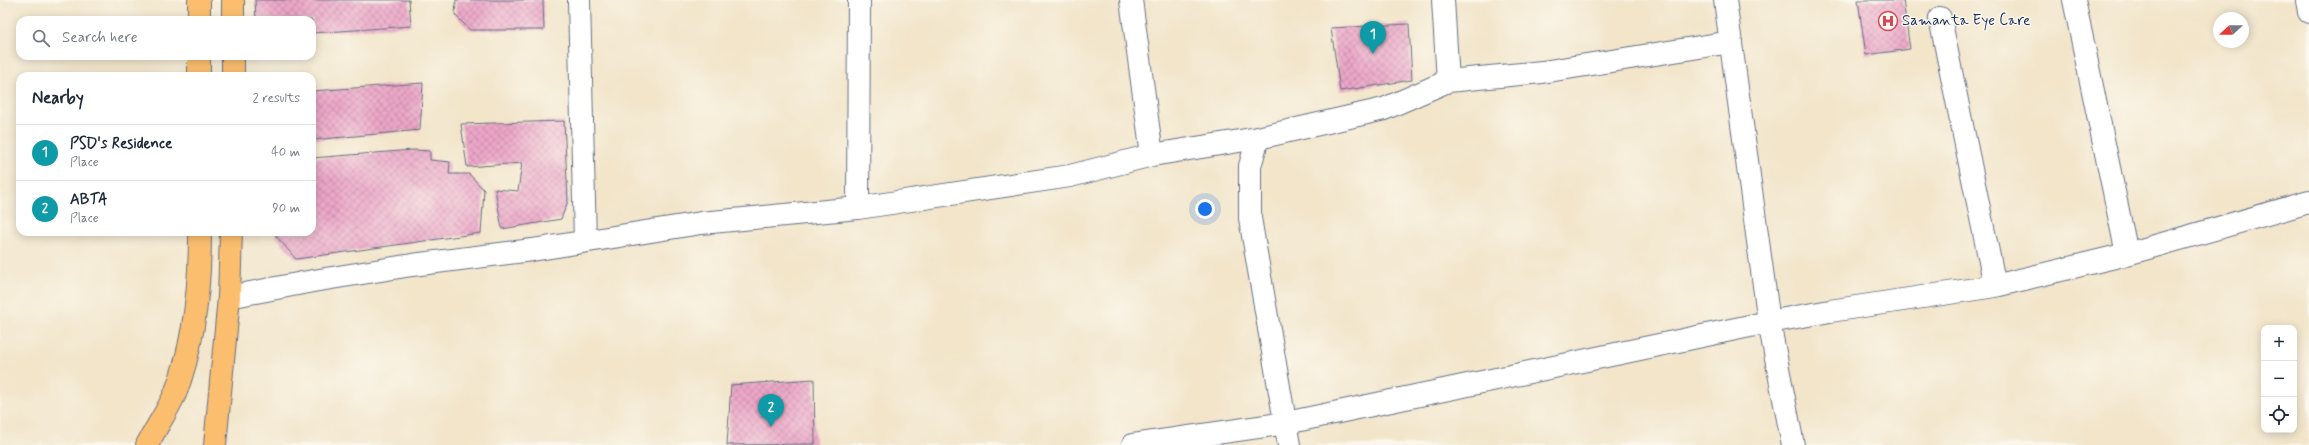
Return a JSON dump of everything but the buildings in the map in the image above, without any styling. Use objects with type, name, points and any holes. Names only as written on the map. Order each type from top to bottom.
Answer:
[{"type":"main road","points":[[199,0],[199,16]]},
{"type":"main road","points":[[233,0],[233,16]]},
{"type":"main road","points":[[199,60],[199,72]]},
{"type":"main road","points":[[233,60],[233,72]]},
{"type":"main road","points":[[147,445],[175,394],[193,330],[200,259],[200,236]]},
{"type":"main road","points":[[215,445],[229,297],[231,236]]},
{"type":"street","points":[[579,0],[586,241]]},
{"type":"street","points":[[858,208],[859,0]]},
{"type":"street","points":[[1131,0],[1152,155]]},
{"type":"street","points":[[1443,0],[1448,81]]},
{"type":"street","points":[[1725,0],[1769,322],[1793,445]]},
{"type":"street","points":[[2074,0],[2127,254]]},
{"type":"street","points":[[2307,0],[2309,12]]},
{"type":"street","points":[[1940,18],[1995,286]]},
{"type":"street","points":[[229,297],[313,281],[412,265],[586,241],[701,223],[858,208],[1070,176],[1152,155],[1258,138],[1384,108],[1448,81],[1542,72],[1731,42]]},
{"type":"street","points":[[1258,138],[1250,166],[1250,218],[1289,445]]},
{"type":"street","points":[[1133,445],[1286,423],[1769,322],[1830,311],[1995,286],[2127,254],[2309,202]]},
{"type":"place","name":"Samanta Eye Care","points":[[1888,21]]},
{"type":"place","name":"PSD's Residence","points":[[1373,54]]},
{"type":"place","name":"ABTA","points":[[771,427]]}]
